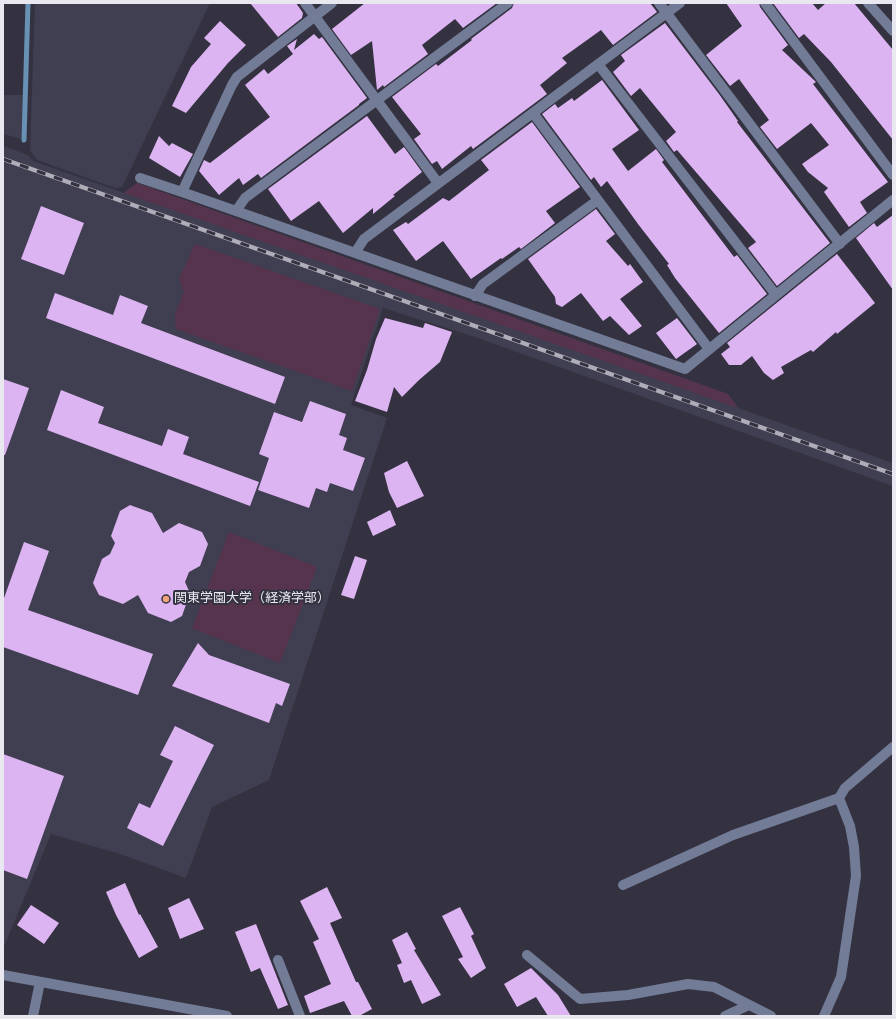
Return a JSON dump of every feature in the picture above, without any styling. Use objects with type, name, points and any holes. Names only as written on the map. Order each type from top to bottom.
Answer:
[{"type":"street","points":[[305,3],[438,183]]},
{"type":"street","points":[[182,192],[237,77],[332,3]]},
{"type":"street","points":[[236,211],[245,198],[508,3]]},
{"type":"street","points":[[659,3],[840,244]]},
{"type":"street","points":[[355,253],[364,239],[680,3]]},
{"type":"street","points":[[765,3],[893,175]]},
{"type":"street","points":[[874,5],[893,32]]},
{"type":"street","points":[[598,64],[776,295]]},
{"type":"street","points":[[533,112],[709,349]]},
{"type":"street","points":[[140,178],[685,369],[893,200]]},
{"type":"street","points":[[475,296],[483,284],[598,200]]},
{"type":"street","points":[[623,885],[733,835],[840,798],[845,788],[893,747]]},
{"type":"street","points":[[824,1016],[841,977],[856,876],[854,847],[850,826],[840,798]]},
{"type":"street","points":[[527,955],[580,999],[628,995],[688,984],[714,987],[771,1016]]},
{"type":"street","points":[[278,960],[300,1016]]},
{"type":"street","points":[[3,975],[227,1016]]},
{"type":"street","points":[[33,1016],[40,982]]},
{"type":"street","points":[[725,1016],[749,1005]]},
{"type":"shaded area","points":[[35,3],[210,3],[122,187],[115,188],[37,160],[30,150]]},
{"type":"shaded area","points":[[3,95],[25,95],[24,140],[3,134]]},
{"type":"shaded area","name":"関東学園大学（経済学部）","points":[[3,146],[28,155],[33,161],[124,193],[137,183],[728,394],[738,408],[893,463],[893,486],[472,336],[383,308],[351,405],[387,418],[269,780],[212,807],[186,878],[120,854],[51,834],[3,949]]},
{"type":"shaded area","points":[[137,183],[728,394],[738,408],[124,193]]},
{"type":"shaded area","points":[[195,244],[380,309],[352,391],[176,329],[175,314],[184,292],[179,279]]},
{"type":"shaded area","points":[[229,532],[317,567],[280,663],[192,628]]},
{"type":"building","points":[[250,3],[296,3],[303,13],[302,18],[278,37]]},
{"type":"building","points":[[365,3],[497,3],[463,28],[455,19],[422,45],[428,54],[384,87],[383,85],[377,90],[372,41],[351,55],[332,29]]},
{"type":"building","points":[[514,3],[650,3],[657,12],[613,45],[601,30],[562,58],[567,63],[540,85],[547,94],[473,149],[471,146],[442,169],[437,161],[432,164],[414,139],[421,134],[392,97],[436,64],[438,66],[472,40],[471,39],[512,8]]},
{"type":"building","points":[[726,3],[759,3],[760,7],[788,45],[782,50],[816,82],[813,84],[888,182],[860,202],[867,213],[849,227],[824,192],[828,188],[808,172],[802,164],[829,145],[811,123],[777,149],[760,127],[769,120],[739,79],[730,86],[706,55],[742,26]]},
{"type":"building","points":[[773,3],[812,3],[818,10],[826,3],[854,3],[893,50],[893,140],[831,62],[804,34],[799,38]]},
{"type":"building","points":[[220,21],[246,45],[228,63],[186,113],[172,106],[191,67],[211,44],[204,38]]},
{"type":"building","points":[[665,23],[719,94],[738,121],[737,122],[830,243],[777,286],[748,248],[756,242],[677,150],[674,152],[666,141],[676,132],[640,88],[631,96],[613,72],[625,61],[621,55]]},
{"type":"building","points":[[314,34],[319,39],[322,37],[367,98],[261,178],[258,174],[243,185],[239,178],[219,195],[199,171],[204,160],[210,163],[270,117],[245,85],[264,69],[268,74],[293,54],[287,46],[297,39],[294,50]]},
{"type":"building","points":[[602,80],[639,130],[612,149],[628,171],[656,149],[664,160],[662,162],[734,257],[737,255],[767,294],[719,333],[675,278],[667,265],[669,264],[607,181],[601,187],[594,177],[591,180],[542,114],[555,104],[558,108],[572,98],[574,101]]},
{"type":"building","points":[[367,116],[395,154],[404,147],[422,172],[393,195],[395,196],[373,214],[373,208],[343,233],[319,201],[291,221],[268,189]]},
{"type":"building","points":[[532,122],[580,187],[546,211],[555,223],[521,249],[519,247],[471,279],[443,241],[416,261],[393,230],[406,222],[408,224],[443,198],[449,201],[489,170],[481,160]]},
{"type":"building","points":[[159,136],[169,146],[172,143],[193,154],[180,177],[149,158]]},
{"type":"building","points":[[41,206],[84,223],[64,275],[21,259]]},
{"type":"building","points":[[596,209],[615,234],[606,241],[628,266],[630,264],[643,282],[620,299],[642,326],[629,335],[610,316],[603,321],[581,293],[562,307],[556,304],[555,297],[528,259]]},
{"type":"building","points":[[893,215],[893,290],[856,238],[874,223],[877,227]]},
{"type":"building","points":[[837,254],[875,303],[837,334],[836,332],[813,352],[811,350],[781,367],[784,373],[773,380],[764,373],[752,356],[741,365],[729,365],[721,354],[730,347],[727,343]]},
{"type":"building","points":[[55,293],[113,315],[120,295],[148,306],[141,323],[285,377],[275,404],[46,318]]},
{"type":"building","points":[[385,318],[423,328],[425,323],[452,332],[440,362],[402,397],[394,387],[387,412],[355,401],[367,370],[376,339]]},
{"type":"building","points":[[677,318],[697,344],[676,359],[656,333]]},
{"type":"building","points":[[3,379],[29,388],[5,455],[3,455]]},
{"type":"building","points":[[61,390],[104,407],[98,423],[162,446],[168,429],[189,437],[183,454],[259,482],[250,506],[47,430]]},
{"type":"building","points":[[310,401],[346,414],[339,435],[347,438],[343,450],[365,458],[353,491],[330,483],[327,492],[316,488],[309,508],[258,490],[269,458],[259,454],[274,412],[302,422]]},
{"type":"building","points":[[407,461],[424,496],[397,508],[389,492],[384,473]]},
{"type":"building","points":[[130,505],[152,513],[163,533],[179,523],[202,532],[208,544],[200,566],[189,572],[185,582],[190,593],[182,616],[171,622],[148,613],[138,595],[123,604],[99,595],[93,583],[102,559],[110,554],[115,543],[111,536],[120,511]]},
{"type":"building","points":[[390,510],[396,525],[373,536],[367,522]]},
{"type":"building","points":[[24,542],[49,551],[28,610],[153,654],[138,695],[3,647],[3,601]]},
{"type":"building","points":[[355,556],[367,560],[354,599],[341,595]]},
{"type":"building","points":[[198,643],[209,655],[290,684],[282,706],[276,703],[269,723],[172,686]]},
{"type":"building","points":[[175,726],[214,745],[163,846],[127,828],[139,803],[150,808],[173,761],[160,755]]},
{"type":"building","points":[[3,754],[64,776],[27,879],[3,870]]},
{"type":"building","points":[[125,883],[139,915],[140,914],[158,947],[139,958],[116,915],[106,892]]},
{"type":"building","points":[[327,887],[342,918],[330,923],[356,982],[358,982],[372,1009],[359,1016],[352,1016],[344,1001],[310,1013],[304,996],[331,984],[313,942],[319,939],[300,901]]},
{"type":"building","points":[[189,898],[204,929],[180,939],[168,908]]},
{"type":"building","points":[[31,905],[59,923],[44,944],[17,925]]},
{"type":"building","points":[[460,907],[474,934],[471,936],[486,968],[471,978],[458,959],[463,957],[442,916]]},
{"type":"building","points":[[256,924],[288,1005],[278,1009],[260,968],[251,972],[235,932]]},
{"type":"building","points":[[407,932],[416,949],[414,950],[441,995],[422,1004],[411,980],[404,983],[397,965],[402,963],[392,940]]},
{"type":"building","points":[[531,968],[558,995],[571,1016],[548,1016],[536,997],[517,1007],[504,984]]},
{"type":"waterway","points":[[24,140],[28,3]]},
{"type":"railway","points":[[3,159],[893,474]]},
{"type":"place","name":"関東学園大学（経済学部）","points":[[166,599]]}]
